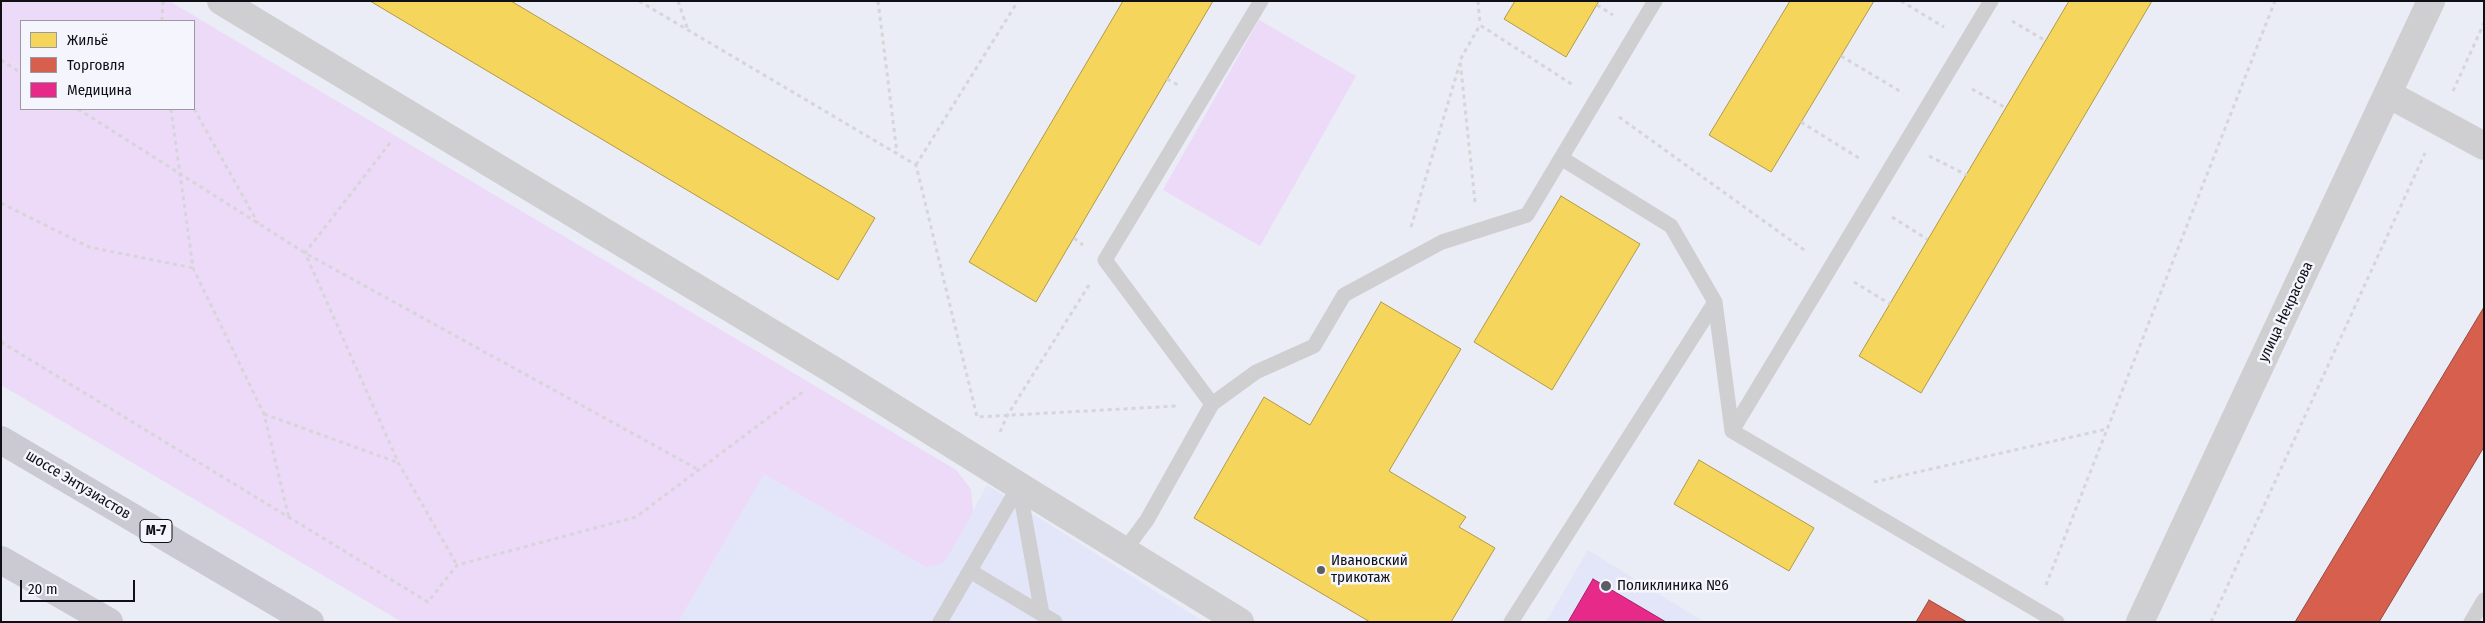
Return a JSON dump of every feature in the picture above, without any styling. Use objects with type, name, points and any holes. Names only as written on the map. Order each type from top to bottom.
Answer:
[{"type":"highway","name":"шоссе Энтузиастов","points":[[1,440],[310,622]]},
{"type":"highway","points":[[1,560],[109,622]]},
{"type":"street","points":[[220,1],[833,370],[1240,622]]},
{"type":"street","name":"улица Некрасова","points":[[2140,622],[2430,1]]},
{"type":"street","points":[[2388,94],[2484,146]]},
{"type":"lane","points":[[1212,404],[1105,260],[1261,1]]},
{"type":"lane","points":[[1124,551],[1147,520],[1212,404],[1256,372],[1314,346],[1344,295],[1442,242],[1527,214],[1655,1]]},
{"type":"lane","points":[[1732,431],[1989,4]]},
{"type":"lane","points":[[1561,158],[1671,226],[1715,302],[1732,431]]},
{"type":"lane","points":[[1511,622],[1715,302]]},
{"type":"lane","points":[[1732,431],[2056,622]]},
{"type":"lane","points":[[940,622],[1019,486]]},
{"type":"lane","points":[[1019,486],[1048,618]]},
{"type":"lane","points":[[970,571],[1048,618]]},
{"type":"lane","points":[[2471,622],[2484,600]]},
{"type":"path","points":[[162,20],[163,1]]},
{"type":"path","points":[[639,1],[916,166],[977,418],[1212,404]]},
{"type":"path","points":[[678,1],[689,30]]},
{"type":"path","points":[[878,1],[897,154]]},
{"type":"path","points":[[916,166],[1018,1]]},
{"type":"path","points":[[1478,1],[1480,25]]},
{"type":"path","points":[[1901,1],[1967,41]]},
{"type":"path","points":[[2036,610],[2275,1]]},
{"type":"path","points":[[1989,4],[2046,41]]},
{"type":"path","points":[[2211,622],[2484,23]]},
{"type":"path","points":[[1841,56],[1927,108]]},
{"type":"path","points":[[1,60],[20,72]]},
{"type":"path","points":[[1399,265],[1460,60]]},
{"type":"path","points":[[1946,74],[2006,108]]},
{"type":"path","points":[[80,110],[305,253],[699,470]]},
{"type":"path","points":[[171,110],[182,175],[193,268],[264,414],[289,519]]},
{"type":"path","points":[[195,110],[259,224]]},
{"type":"path","points":[[305,253],[411,116]]},
{"type":"path","points":[[1801,122],[1886,175]]},
{"type":"path","points":[[1905,144],[1967,175]]},
{"type":"path","points":[[1,203],[89,247],[193,268]]},
{"type":"path","points":[[1869,204],[1927,239]]},
{"type":"path","points":[[305,253],[400,464],[457,565]]},
{"type":"path","points":[[1000,432],[1007,416],[1105,260]]},
{"type":"path","points":[[1830,268],[1890,304]]},
{"type":"path","points":[[1,342],[428,602],[457,565],[636,517],[833,370]]},
{"type":"path","points":[[264,414],[400,464]]},
{"type":"path","points":[[1835,491],[2108,429]]},
{"type":"shaded area","points":[[1,1],[169,1],[956,470],[971,489],[973,512],[947,558],[940,564],[926,567],[764,474],[678,622],[402,622],[1,385]]},
{"type":"shaded area","points":[[1259,20],[1356,76],[1260,246],[1163,190]]},
{"type":"shaded area","points":[[764,474],[926,567],[947,558],[987,485],[1204,622],[678,622]]},
{"type":"shaded area","name":"Поликлиника №6","points":[[1588,550],[1704,622],[1546,622]]},
{"type":"building: Жильё","points":[[370,1],[511,1],[875,218],[838,280]]},
{"type":"building: Жильё","points":[[1123,1],[1213,1],[1036,302],[969,262]]},
{"type":"building: Жильё","points":[[1515,1],[1599,1],[1566,57],[1504,19]]},
{"type":"building: Жильё","points":[[1790,1],[1874,1],[1771,172],[1709,135]]},
{"type":"building: Жильё","points":[[2069,1],[2152,1],[1921,393],[1859,356]]},
{"type":"building: Жильё","points":[[1561,196],[1640,244],[1552,390],[1474,342]]},
{"type":"building: Жильё","points":[[1381,302],[1461,349],[1389,471],[1466,517],[1459,527],[1495,548],[1451,622],[1370,622],[1194,518],[1264,397],[1310,425]]},
{"type":"building: Жильё","points":[[1699,460],[1814,528],[1789,571],[1674,504]]},
{"type":"building: Торговля","points":[[2484,307],[2484,447],[2379,622],[2295,622]]},
{"type":"building: Торговля","points":[[1929,600],[1967,622],[1916,622]]},
{"type":"building: Медицина","points":[[1593,579],[1666,622],[1568,622]]},
{"type":"place","name":"Ивановский трикотаж","points":[[1321,570]]},
{"type":"place","name":"Поликлиника №6","points":[[1606,586]]}]
